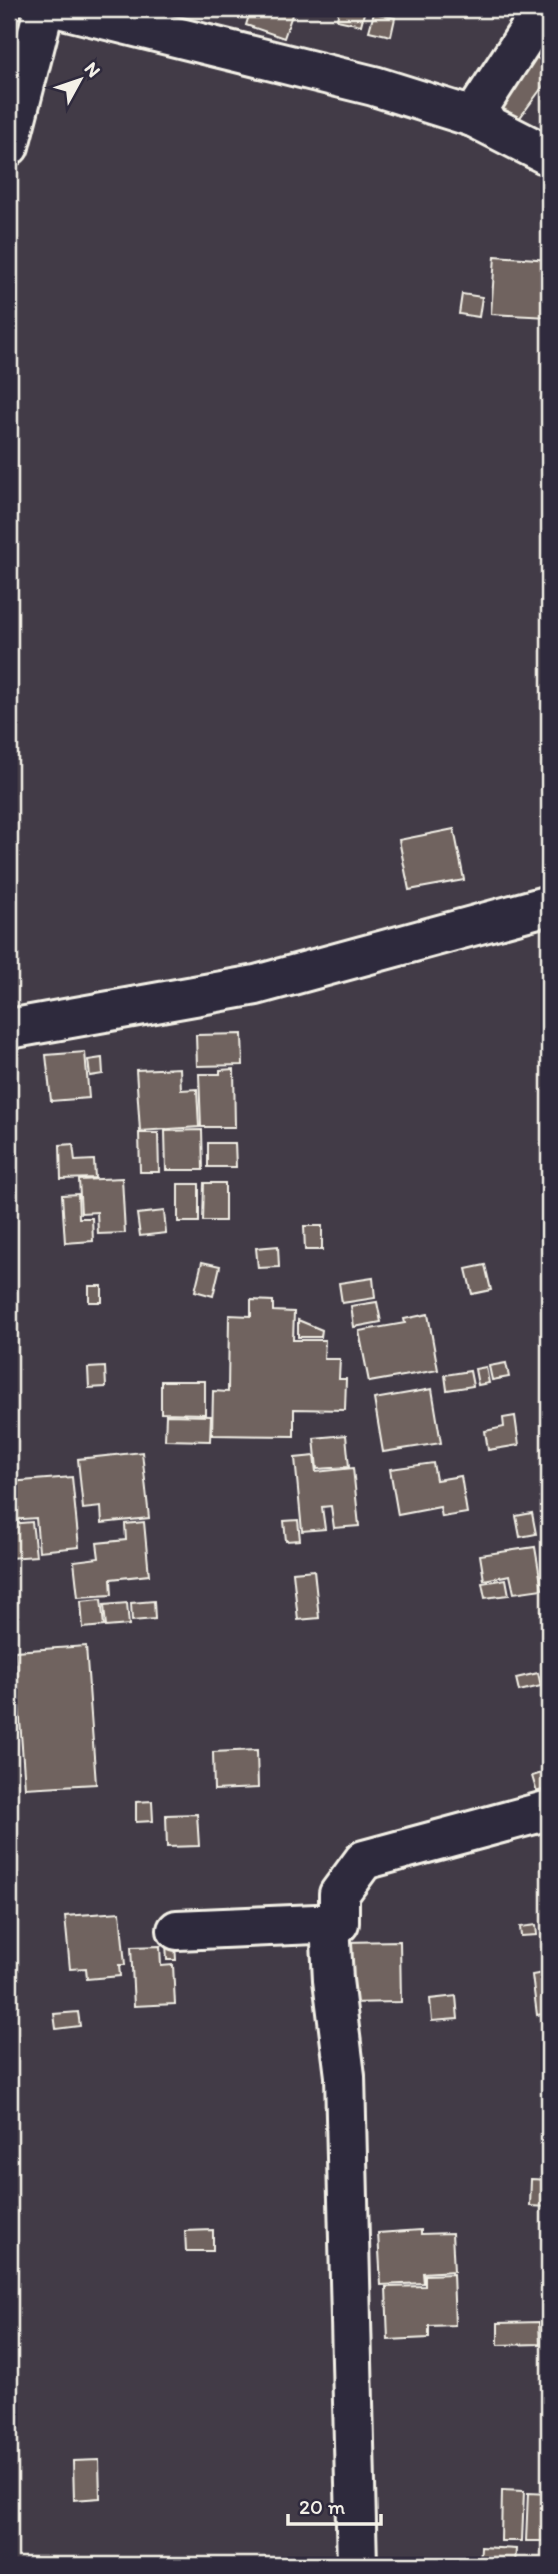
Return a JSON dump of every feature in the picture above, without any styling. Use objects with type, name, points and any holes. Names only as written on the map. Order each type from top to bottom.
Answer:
[{"type":"street","points":[[9,146],[44,9]]},
{"type":"street","points":[[63,9],[374,86],[473,117],[549,156]]},
{"type":"street","points":[[473,117],[543,9]]},
{"type":"street","points":[[9,1029],[256,985],[549,905]]},
{"type":"street","points":[[177,1930],[339,1923],[339,1894],[364,1860],[549,1810]]},
{"type":"street","points":[[330,1923],[333,1980],[345,2076],[358,2565]]},
{"type":"building","points":[[251,9],[294,9],[284,38],[246,25]]},
{"type":"building","points":[[339,9],[365,9],[361,25],[337,20]]},
{"type":"building","points":[[373,9],[395,9],[394,14]]},
{"type":"building","points":[[374,13],[395,18],[391,36],[369,31]]},
{"type":"building","points":[[535,56],[549,67],[549,78],[513,127],[494,113]]},
{"type":"building","points":[[495,256],[549,260],[549,317],[491,314]]},
{"type":"building","points":[[462,294],[482,297],[479,317],[459,314]]},
{"type":"building","points":[[549,397],[549,410],[542,411],[541,398]]},
{"type":"building","points":[[454,829],[464,880],[409,890],[399,840]]},
{"type":"building","points":[[242,1034],[243,1065],[197,1066],[196,1035]]},
{"type":"building","points":[[85,1052],[89,1098],[51,1101],[46,1055]]},
{"type":"building","points":[[102,1058],[103,1074],[90,1076],[88,1060]]},
{"type":"building","points":[[180,1068],[181,1090],[197,1089],[199,1127],[140,1131],[136,1070]]},
{"type":"building","points":[[234,1069],[235,1127],[201,1127],[199,1074],[220,1074],[220,1070]]},
{"type":"building","points":[[202,1130],[203,1170],[166,1170],[165,1131]]},
{"type":"building","points":[[139,1133],[158,1133],[159,1172],[140,1172]]},
{"type":"building","points":[[208,1143],[235,1143],[236,1167],[208,1167]]},
{"type":"building","points":[[73,1144],[75,1161],[94,1160],[95,1178],[61,1179],[60,1145]]},
{"type":"building","points":[[122,1178],[125,1233],[98,1234],[97,1212],[81,1213],[79,1180]]},
{"type":"building","points":[[204,1183],[225,1183],[225,1221],[203,1221]]},
{"type":"building","points":[[178,1184],[199,1184],[199,1222],[178,1222]]},
{"type":"building","points":[[78,1194],[79,1218],[92,1218],[93,1241],[65,1243],[62,1195]]},
{"type":"building","points":[[164,1211],[166,1233],[140,1236],[137,1214]]},
{"type":"building","points":[[304,1226],[322,1226],[322,1250],[305,1250]]},
{"type":"building","points":[[278,1246],[279,1267],[258,1268],[256,1248]]},
{"type":"building","points":[[202,1262],[220,1266],[213,1296],[195,1291]]},
{"type":"building","points":[[485,1265],[491,1290],[472,1294],[466,1269]]},
{"type":"building","points":[[373,1278],[375,1298],[342,1303],[339,1283]]},
{"type":"building","points":[[89,1286],[102,1286],[102,1302],[89,1302]]},
{"type":"building","points":[[251,1300],[273,1301],[273,1311],[294,1312],[293,1340],[325,1340],[324,1359],[340,1359],[339,1379],[346,1379],[345,1410],[294,1409],[294,1436],[212,1435],[213,1391],[228,1392],[229,1315],[251,1316]]},
{"type":"building","points":[[377,1302],[381,1322],[354,1327],[351,1306]]},
{"type":"building","points":[[428,1314],[438,1370],[369,1382],[359,1331],[405,1323],[404,1319]]},
{"type":"building","points":[[298,1320],[322,1330],[321,1337],[298,1337]]},
{"type":"building","points":[[506,1363],[509,1377],[492,1380],[489,1366]]},
{"type":"building","points":[[105,1367],[106,1387],[89,1388],[88,1368]]},
{"type":"building","points":[[486,1367],[489,1383],[478,1385],[475,1369]]},
{"type":"building","points":[[470,1371],[473,1386],[447,1390],[445,1375]]},
{"type":"building","points":[[161,1381],[205,1381],[205,1414],[161,1413]]},
{"type":"building","points":[[432,1389],[441,1443],[383,1452],[374,1399]]},
{"type":"building","points":[[166,1415],[211,1416],[210,1441],[165,1440]]},
{"type":"building","points":[[515,1416],[519,1445],[488,1450],[485,1431],[504,1427],[503,1418]]},
{"type":"building","points":[[346,1435],[349,1467],[317,1469],[314,1438]]},
{"type":"building","points":[[142,1452],[149,1518],[102,1523],[101,1507],[83,1509],[78,1459]]},
{"type":"building","points":[[314,1456],[316,1472],[353,1468],[359,1526],[334,1528],[331,1506],[322,1507],[325,1529],[302,1531],[295,1458]]},
{"type":"building","points":[[433,1463],[436,1480],[461,1476],[467,1513],[442,1517],[440,1507],[398,1515],[390,1469]]},
{"type":"building","points":[[72,1477],[79,1547],[39,1551],[36,1518],[9,1520],[9,1482]]},
{"type":"building","points":[[532,1513],[536,1534],[520,1537],[516,1516]]},
{"type":"building","points":[[298,1520],[300,1540],[286,1541],[284,1521]]},
{"type":"building","points":[[32,1522],[36,1556],[9,1558],[9,1524]]},
{"type":"building","points":[[144,1522],[149,1575],[111,1579],[112,1595],[78,1597],[74,1561],[99,1558],[97,1543],[126,1540],[125,1524]]},
{"type":"building","points":[[535,1547],[542,1589],[514,1593],[510,1575],[484,1580],[480,1555]]},
{"type":"building","points":[[314,1570],[319,1618],[298,1620],[293,1572]]},
{"type":"building","points":[[506,1579],[509,1595],[485,1598],[482,1583]]},
{"type":"building","points":[[101,1599],[104,1626],[83,1628],[81,1601]]},
{"type":"building","points":[[154,1601],[155,1619],[132,1621],[131,1603]]},
{"type":"building","points":[[127,1603],[129,1625],[106,1627],[104,1605]]},
{"type":"building","points":[[86,1646],[96,1784],[25,1788],[15,1651]]},
{"type":"building","points":[[538,1673],[541,1686],[519,1691],[516,1678]]},
{"type":"building","points":[[9,1721],[12,1787],[9,1787]]},
{"type":"building","points":[[257,1750],[258,1788],[214,1790],[213,1752]]},
{"type":"building","points":[[549,1771],[549,1793],[538,1796],[532,1776]]},
{"type":"building","points":[[152,1801],[153,1821],[136,1822],[136,1802]]},
{"type":"building","points":[[197,1814],[199,1846],[167,1847],[166,1815]]},
{"type":"building","points":[[120,1912],[125,1965],[119,1965],[120,1976],[87,1979],[86,1968],[70,1969],[65,1916]]},
{"type":"building","points":[[536,1925],[537,1935],[521,1936],[520,1927]]},
{"type":"building","points":[[400,1941],[401,2002],[346,2003],[344,1942]]},
{"type":"building","points":[[166,1943],[175,1943],[176,1960],[167,1960]]},
{"type":"building","points":[[160,1946],[161,1966],[173,1965],[175,2004],[134,2006],[131,1947]]},
{"type":"building","points":[[549,1972],[549,2013],[537,2015],[532,1975]]},
{"type":"building","points":[[456,1996],[458,2019],[432,2021],[430,1999]]},
{"type":"building","points":[[78,2012],[80,2026],[56,2029],[54,2014]]},
{"type":"building","points":[[531,2179],[549,2180],[549,2207],[530,2206]]},
{"type":"building","points":[[213,2230],[213,2251],[186,2251],[185,2231]]},
{"type":"building","points":[[421,2230],[421,2234],[452,2233],[454,2271],[423,2273],[424,2283],[381,2285],[378,2233]]},
{"type":"building","points":[[453,2274],[455,2325],[429,2326],[429,2338],[388,2340],[386,2287],[425,2286],[425,2275]]},
{"type":"building","points":[[539,2322],[540,2344],[498,2345],[498,2323]]},
{"type":"building","points":[[99,2460],[100,2498],[74,2500],[73,2461]]},
{"type":"building","points":[[502,2490],[524,2491],[522,2541],[501,2541]]},
{"type":"building","points":[[528,2493],[549,2494],[549,2541],[526,2541]]},
{"type":"building","points":[[481,2547],[516,2549],[515,2565],[480,2565]]}]
